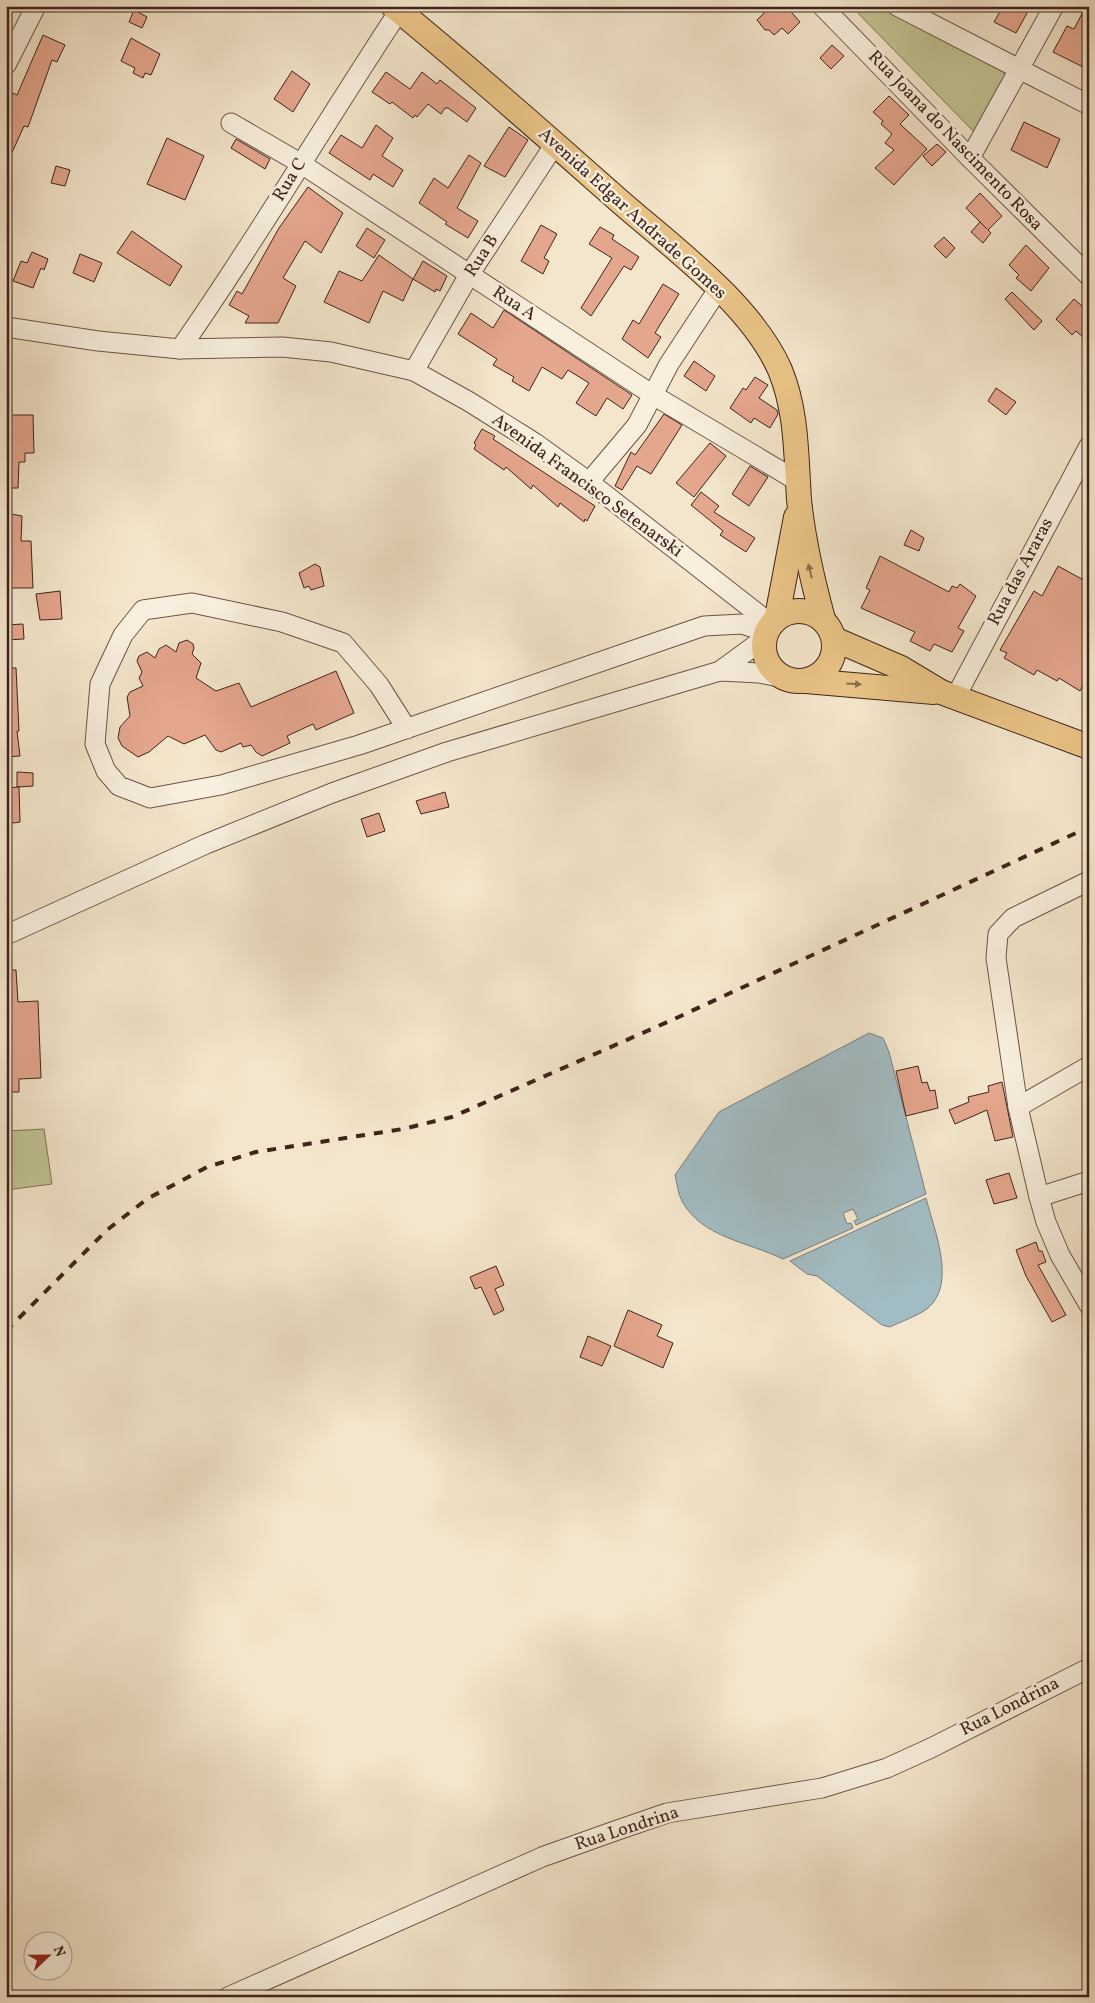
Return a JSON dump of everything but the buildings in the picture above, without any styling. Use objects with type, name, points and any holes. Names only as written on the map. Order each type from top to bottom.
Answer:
[{"type":"main road","name":"Avenida Edgar Andrade Gomes","points":[[396,9],[555,144],[719,288],[762,339],[780,371],[794,420],[799,490],[808,560],[823,618]]},
{"type":"main road","name":"Avenida Edgar Andrade Gomes","points":[[770,628],[799,490]]},
{"type":"main road","points":[[795,679],[825,670],[832,661],[835,650],[830,628],[823,618],[812,612],[800,610],[788,612],[770,628],[764,650],[767,661],[774,670],[795,679],[866,684],[948,695]]},
{"type":"main road","points":[[834,639],[901,668],[948,695],[1089,747]]},
{"type":"street","points":[[6,65],[36,6]]},
{"type":"street","name":"Rua Joana do Nascimento Rosa","points":[[822,6],[970,158],[1089,276]]},
{"type":"street","points":[[897,6],[1089,105]]},
{"type":"street","points":[[970,158],[1054,6]]},
{"type":"street","name":"Rua C","points":[[180,349],[220,292],[396,9]]},
{"type":"street","name":"Rua A","points":[[231,123],[300,163],[799,490]]},
{"type":"street","name":"Rua B","points":[[414,371],[469,275],[555,144]]},
{"type":"street","points":[[589,482],[637,425],[670,364],[719,288]]},
{"type":"street","name":"Avenida Francisco Setenarski","points":[[6,326],[98,341],[180,349],[282,347],[331,352],[414,371],[468,401],[535,443],[589,482],[770,628]]},
{"type":"street","name":"Rua das Araras","points":[[948,695],[1089,446]]},
{"type":"street","points":[[407,729],[379,686],[343,643],[282,622],[192,603],[143,610],[123,635],[100,684],[94,744],[106,771],[119,786],[150,798],[221,786],[407,729],[704,626],[742,624],[770,628]]},
{"type":"street","points":[[720,671],[770,628]]},
{"type":"street","points":[[6,936],[206,844],[332,793],[447,752],[720,671],[758,673],[795,679]]},
{"type":"street","points":[[1089,881],[1013,918],[998,934],[996,958],[1018,1107],[1039,1197],[1046,1222],[1060,1255],[1089,1305]]},
{"type":"street","points":[[1018,1107],[1089,1066]]},
{"type":"street","points":[[1039,1197],[1089,1181]]},
{"type":"street","name":"Rua Londrina","points":[[228,1997],[542,1857],[667,1813],[822,1788],[887,1768],[1089,1668]]},
{"type":"green space","points":[[851,6],[887,6],[1009,70],[976,134]]},
{"type":"green space","points":[[44,1129],[52,1184],[6,1190],[6,1131]]},
{"type":"water","points":[[869,1033],[883,1038],[889,1052],[926,1194],[856,1225],[854,1221],[858,1219],[853,1209],[843,1213],[847,1224],[851,1223],[853,1228],[783,1259],[727,1238],[701,1223],[682,1201],[675,1175],[719,1112]]},
{"type":"water","points":[[926,1198],[941,1256],[941,1285],[937,1297],[928,1308],[915,1316],[890,1327],[882,1325],[817,1276],[807,1274],[790,1261]]},
{"type":"railway","points":[[6,1331],[107,1230],[147,1199],[207,1167],[256,1152],[403,1129],[452,1117],[672,1020],[1089,827]]}]
